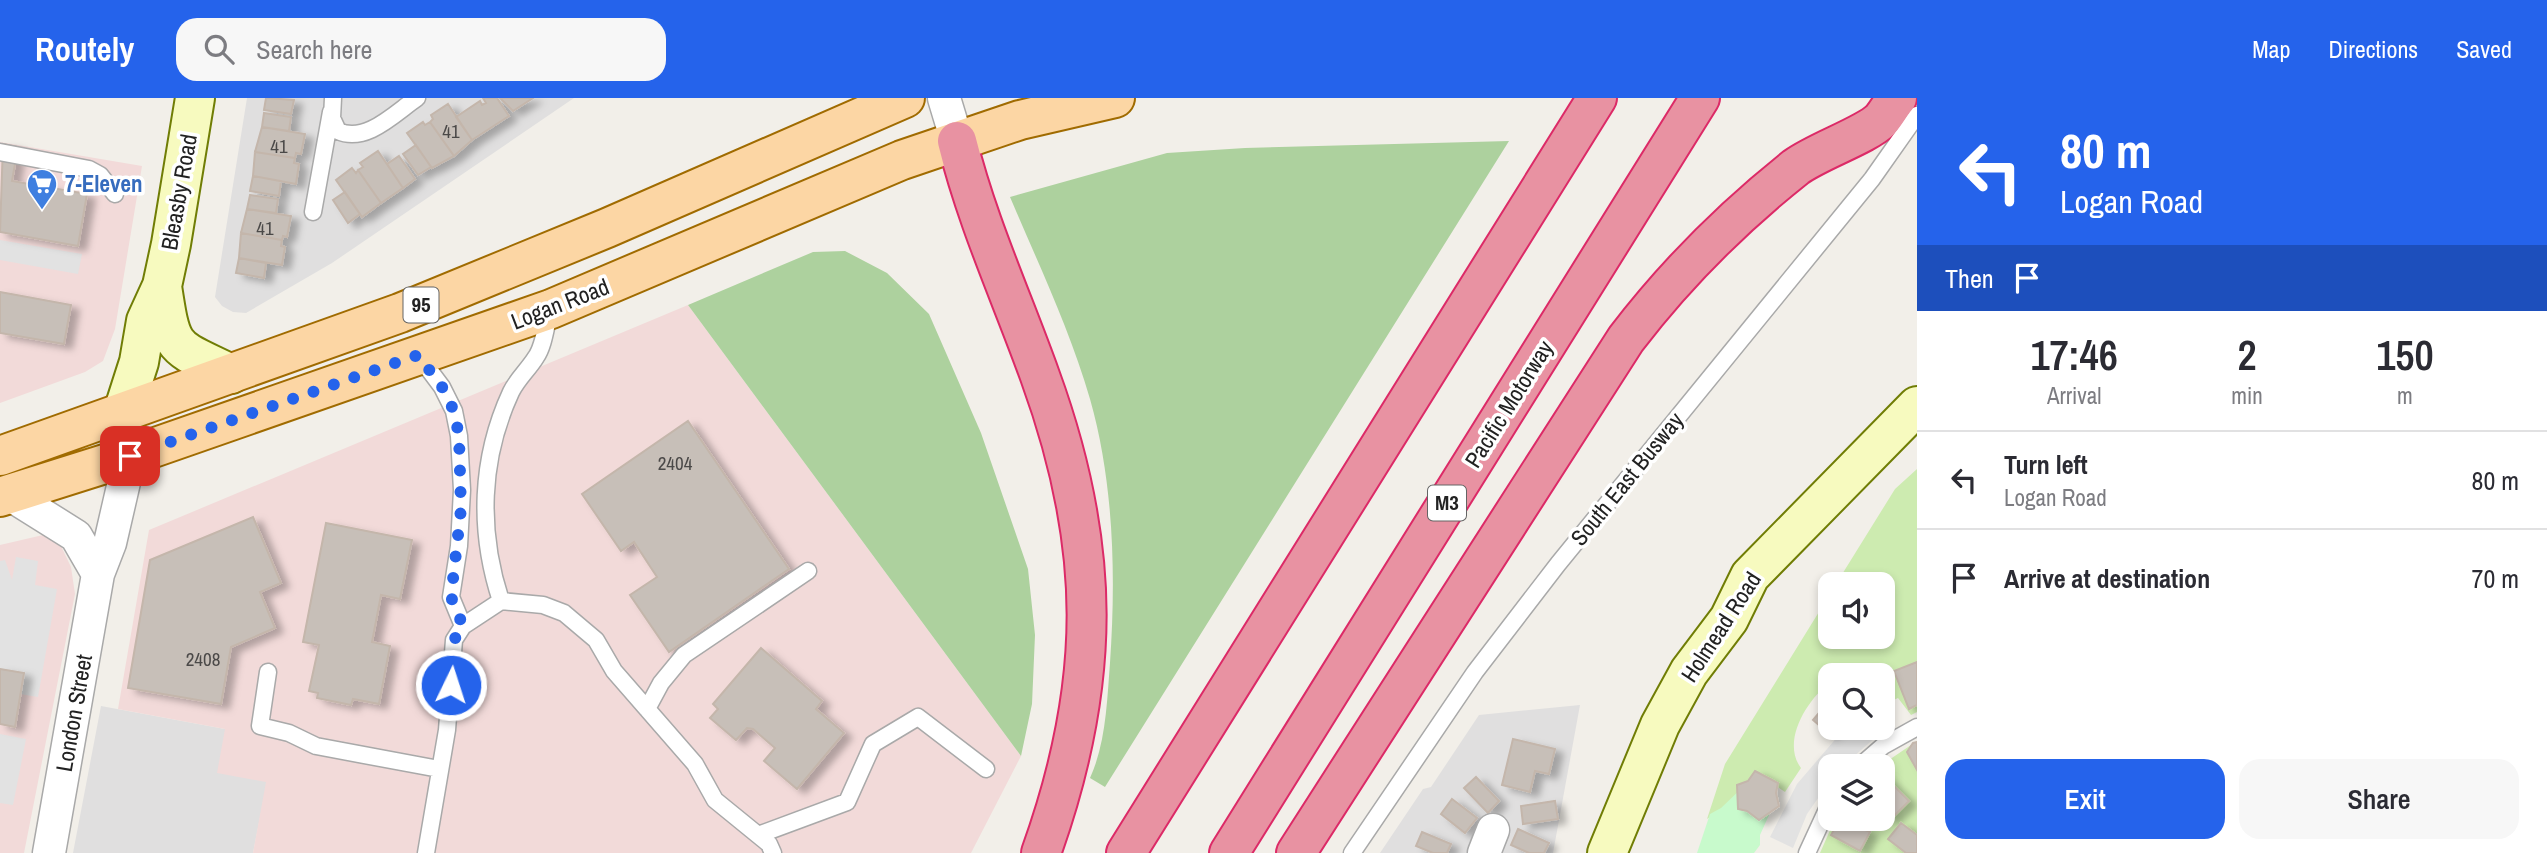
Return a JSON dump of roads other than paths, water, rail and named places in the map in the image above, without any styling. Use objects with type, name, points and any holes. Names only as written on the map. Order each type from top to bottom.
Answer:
[{"type":"highway","points":[[1126,853],[1597,98]]},
{"type":"highway","name":"Pacific Motorway","points":[[1229,853],[1700,98]]},
{"type":"highway","points":[[1296,853],[1599,381],[1649,309],[1673,280],[1786,176],[1816,154],[1879,121],[1896,98]]},
{"type":"highway","points":[[957,141],[971,195],[1057,427],[1072,478],[1083,538],[1088,625],[1086,667],[1069,763],[1041,853]]},
{"type":"main road","name":"95","points":[[0,456],[231,374],[497,274],[905,98]]},
{"type":"main road","name":"Logan Road","points":[[5,495],[130,456],[551,309],[849,180],[957,141],[1029,118],[1115,98]]},
{"type":"main road","points":[[774,154],[804,163],[826,154],[835,154],[840,158],[849,180]]},
{"type":"street","name":"Bleasby Road","points":[[123,412],[139,362],[146,321],[162,286],[179,204],[195,98]]},
{"type":"street","points":[[944,98],[957,141]]},
{"type":"street","name":"Bleasby Road","points":[[162,286],[167,326],[176,345],[187,355],[231,374]]},
{"type":"street","name":"Holmead Road","points":[[1607,853],[1660,726],[1689,672],[1729,619],[1750,576],[1917,406]]},
{"type":"street","name":"London Street","points":[[49,853],[98,574],[110,542],[130,456]]},
{"type":"street","points":[[5,495],[76,537],[85,546],[98,574]]},
{"type":"lane","points":[[332,102],[332,118],[338,131],[357,135],[370,130],[417,98]]},
{"type":"lane","points":[[313,212],[332,102]]},
{"type":"lane","name":"South East Busway","points":[[1352,853],[1475,672],[1558,564],[1872,179],[1917,115]]},
{"type":"lane","points":[[0,152],[89,169],[100,175],[115,194]]},
{"type":"lane","points":[[500,601],[492,575],[483,504],[488,460],[503,409],[518,377],[537,357],[551,309]]},
{"type":"lane","points":[[418,355],[448,399],[459,436],[461,501],[451,597],[463,626]]},
{"type":"lane","points":[[647,709],[661,683],[684,655],[808,571]]},
{"type":"lane","points":[[426,853],[447,730],[454,640],[463,626],[500,601],[543,605],[564,613],[597,640],[614,671],[695,764],[715,800],[769,844],[773,853]]},
{"type":"lane","points":[[268,672],[260,726],[289,733],[316,746],[439,769]]},
{"type":"lane","points":[[758,835],[847,802],[873,744],[918,717],[986,769]]},
{"type":"lane","points":[[1874,754],[1917,727]]},
{"type":"lane","points":[[1807,853],[1818,829]]},
{"type":"place","name":"7-Eleven","points":[[42,211]]}]
